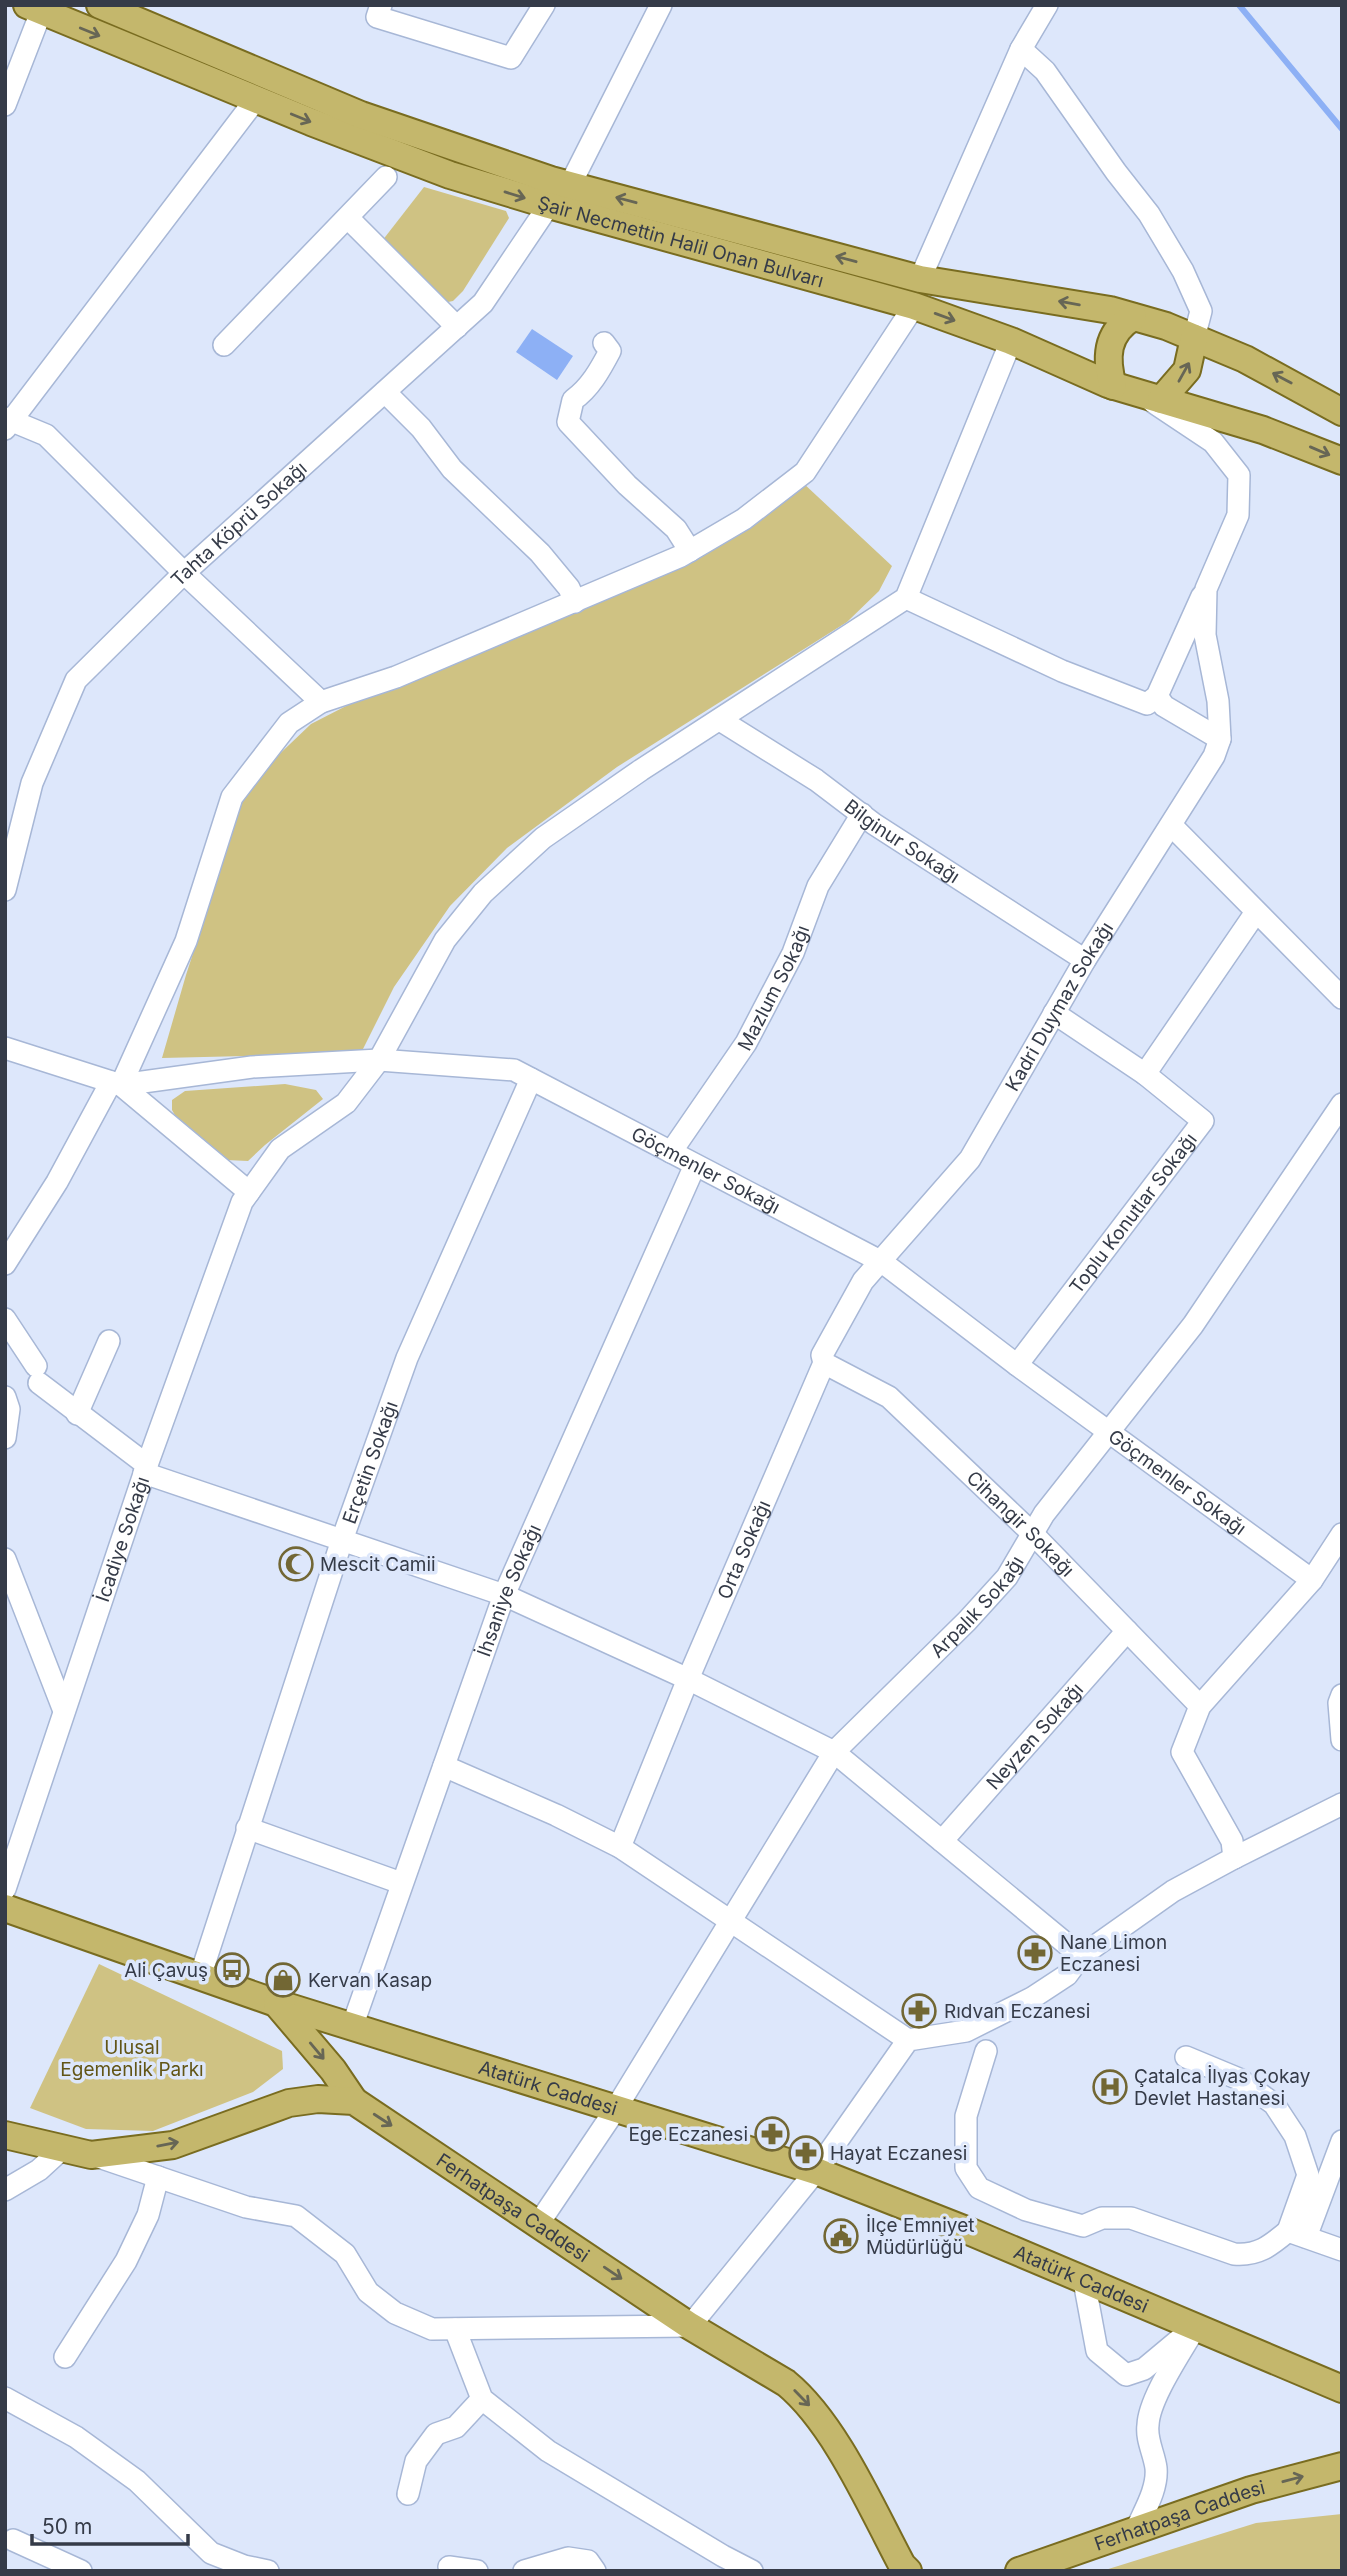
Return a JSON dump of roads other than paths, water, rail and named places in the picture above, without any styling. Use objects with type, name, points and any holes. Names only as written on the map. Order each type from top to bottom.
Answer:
[{"type":"main road","name":"Şair Necmettin Halil Onan Bulvarı","points":[[100,5],[361,115],[417,136],[570,185],[920,279],[1110,310],[1166,326],[1281,377],[1342,412]]},
{"type":"main road","name":"Şair Necmettin Halil Onan Bulvarı","points":[[34,8],[450,175],[914,306],[1011,341],[1113,386],[1263,430],[1342,461]]},
{"type":"main road","points":[[1113,386],[1107,365],[1108,351],[1113,335],[1121,324],[1133,317]]},
{"type":"main road","points":[[1153,399],[1187,370],[1194,338]]},
{"type":"main road","name":"Atatürk Caddesi","points":[[5,1908],[276,2003],[816,2171],[966,2230],[1281,2362]]},
{"type":"main road","points":[[276,2003],[333,2070],[354,2101]]},
{"type":"main road","points":[[5,2135],[91,2155],[173,2145],[289,2103],[318,2099],[354,2101]]},
{"type":"main road","name":"Ferhatpaşa Caddesi","points":[[354,2101],[690,2326],[786,2383],[800,2395],[825,2426],[902,2565],[908,2571]]},
{"type":"main road","points":[[1281,2362],[1342,2374]]},
{"type":"main road","points":[[1281,2362],[1342,2389]]},
{"type":"main road","name":"Ferhatpaşa Caddesi","points":[[1019,2571],[1251,2490],[1342,2466]]},
{"type":"street","points":[[381,5],[377,17],[511,58],[544,5]]},
{"type":"street","points":[[570,185],[661,5]]},
{"type":"street","points":[[920,279],[1021,49],[1046,5]]},
{"type":"street","points":[[5,105],[34,8]]},
{"type":"street","points":[[1021,49],[1045,71],[1115,172],[1149,214],[1183,271],[1201,311],[1194,338]]},
{"type":"street","points":[[256,99],[7,422],[47,435],[184,573],[321,702]]},
{"type":"street","points":[[225,345],[386,177]]},
{"type":"street","name":"Tahta Köprü Sokağı","points":[[5,890],[32,783],[76,680],[184,573],[483,303],[549,205]]},
{"type":"street","points":[[348,218],[457,327]]},
{"type":"street","points":[[5,1264],[116,1083],[186,941],[232,797],[289,723],[321,702],[396,677],[690,551],[744,519],[805,472],[914,306]]},
{"type":"street","points":[[1011,341],[906,598],[1062,671],[1147,704],[1157,696],[1164,706],[1220,739]]},
{"type":"street","points":[[604,343],[610,351],[600,372],[583,393],[573,400],[568,422],[627,485],[676,529],[690,551]]},
{"type":"street","points":[[385,392],[421,428],[452,469],[540,554],[569,588],[575,602]]},
{"type":"street","name":"Kadri Duymaz Sokağı","points":[[1153,399],[1213,442],[1239,475],[1238,515],[1157,696]]},
{"type":"street","name":"Kadri Duymaz Sokağı","points":[[882,1262],[970,1159],[1084,960],[1213,756],[1220,739],[1218,701],[1205,635],[1206,589]]},
{"type":"street","name":"İcadiye Sokağı","points":[[5,1889],[146,1469],[242,1202],[280,1149],[346,1103],[379,1060],[445,940],[483,893],[543,838],[641,770],[906,598]]},
{"type":"street","name":"Bilginur Sokağı","points":[[720,720],[816,780],[862,814],[1084,960]]},
{"type":"street","name":"Mazlum Sokağı","points":[[671,1152],[746,1043],[793,953],[818,886],[862,814]]},
{"type":"street","points":[[1171,825],[1342,998]]},
{"type":"street","points":[[1145,1074],[1256,912]]},
{"type":"street","name":"Toplu Konutlar Sokağı","points":[[1017,1365],[1203,1121],[1145,1074],[1054,1013]]},
{"type":"street","name":"Göçmenler Sokağı","points":[[5,1048],[116,1083],[252,1067],[379,1060],[514,1070],[882,1262],[1017,1365],[1312,1580]]},
{"type":"street","name":"Erçetin Sokağı","points":[[200,1977],[342,1540],[407,1358],[531,1079]]},
{"type":"street","points":[[116,1083],[249,1192]]},
{"type":"street","name":"Arpalık Sokağı","points":[[539,2223],[615,2110],[834,1752],[1007,1577],[1044,1514],[1193,1325],[1342,1104]]},
{"type":"street","name":"İhsaniye Sokağı","points":[[352,2027],[504,1595],[695,1165]]},
{"type":"street","name":"Orta Sokağı","points":[[620,1847],[688,1679],[824,1363],[822,1355],[863,1281],[882,1262]]},
{"type":"street","points":[[5,1319],[37,1375],[76,1414],[146,1469],[504,1595],[688,1679],[834,1752],[1081,1956]]},
{"type":"street","points":[[76,1414],[110,1341]]},
{"type":"street","name":"Cihangir Sokağı","points":[[824,1363],[889,1397],[1032,1533],[1200,1706]]},
{"type":"street","points":[[5,1397],[9,1409],[5,1438]]},
{"type":"street","points":[[1234,1858],[1232,1841],[1182,1752],[1200,1706],[1312,1580],[1342,1534]]},
{"type":"street","points":[[5,1559],[64,1711]]},
{"type":"street","name":"Neyzen Sokağı","points":[[942,1841],[1127,1630]]},
{"type":"street","points":[[1342,1695],[1339,1703],[1342,1740]]},
{"type":"street","points":[[444,1766],[556,1815],[620,1847],[908,2040],[966,2031],[1032,1998],[1067,1975],[1081,1956],[1173,1891],[1342,1804]]},
{"type":"street","points":[[247,1828],[401,1883]]},
{"type":"street","points":[[91,2155],[246,2207],[296,2216],[345,2254],[368,2292],[395,2313],[432,2329],[690,2326],[816,2171],[908,2040]]},
{"type":"street","points":[[986,2051],[966,2116],[965,2168],[979,2188],[1026,2210],[1083,2226],[1102,2218],[1131,2218],[1234,2254],[1248,2255],[1265,2250],[1297,2234],[1334,2183],[1342,2141]]},
{"type":"street","points":[[1186,2057],[1239,2079],[1274,2104],[1296,2136],[1308,2175],[1297,2234]]},
{"type":"street","points":[[5,2190],[39,2170],[63,2148]]},
{"type":"street","points":[[65,2357],[126,2261],[148,2216],[159,2178]]},
{"type":"street","points":[[1297,2234],[1342,2250]]},
{"type":"street","points":[[1084,2281],[1097,2351],[1126,2375],[1144,2369],[1196,2326]]},
{"type":"street","points":[[1136,2530],[1156,2479],[1148,2435],[1149,2417],[1158,2394],[1196,2326]]},
{"type":"street","points":[[455,2329],[482,2399],[548,2451],[752,2571]]},
{"type":"street","points":[[5,2398],[76,2437],[136,2481],[211,2553],[244,2566],[268,2571]]},
{"type":"street","points":[[408,2494],[416,2461],[436,2434],[456,2427],[482,2399]]},
{"type":"street","points":[[13,2540],[81,2571]]},
{"type":"street","points":[[524,2571],[568,2558],[588,2560],[595,2571]]},
{"type":"street","points":[[449,2567],[477,2571]]},
{"type":"water","points":[[532,329],[573,356],[557,380],[516,352]]},
{"type":"waterway","points":[[1239,5],[1342,129]]},
{"type":"place","name":"Mescit Camii","points":[[296,1564]]},
{"type":"place","name":"Nane Limon Eczanesi","points":[[1035,1953]]},
{"type":"place","name":"Ali Çavuş","points":[[232,1970]]},
{"type":"place","name":"Kervan Kasap","points":[[283,1980]]},
{"type":"place","name":"Rıdvan Eczanesi","points":[[919,2011]]},
{"type":"place","name":"Çatalca İlyas Çokay Devlet Hastanesi","points":[[1110,2087]]},
{"type":"place","name":"Ege Eczanesi","points":[[772,2134]]},
{"type":"place","name":"Hayat Eczanesi","points":[[806,2153]]},
{"type":"place","name":"İlçe Emniyet Müdürlüğü","points":[[841,2236]]},
{"type":"park label","name":"Ulusal Egemenlik Parkı","points":[[132,2058]]}]
